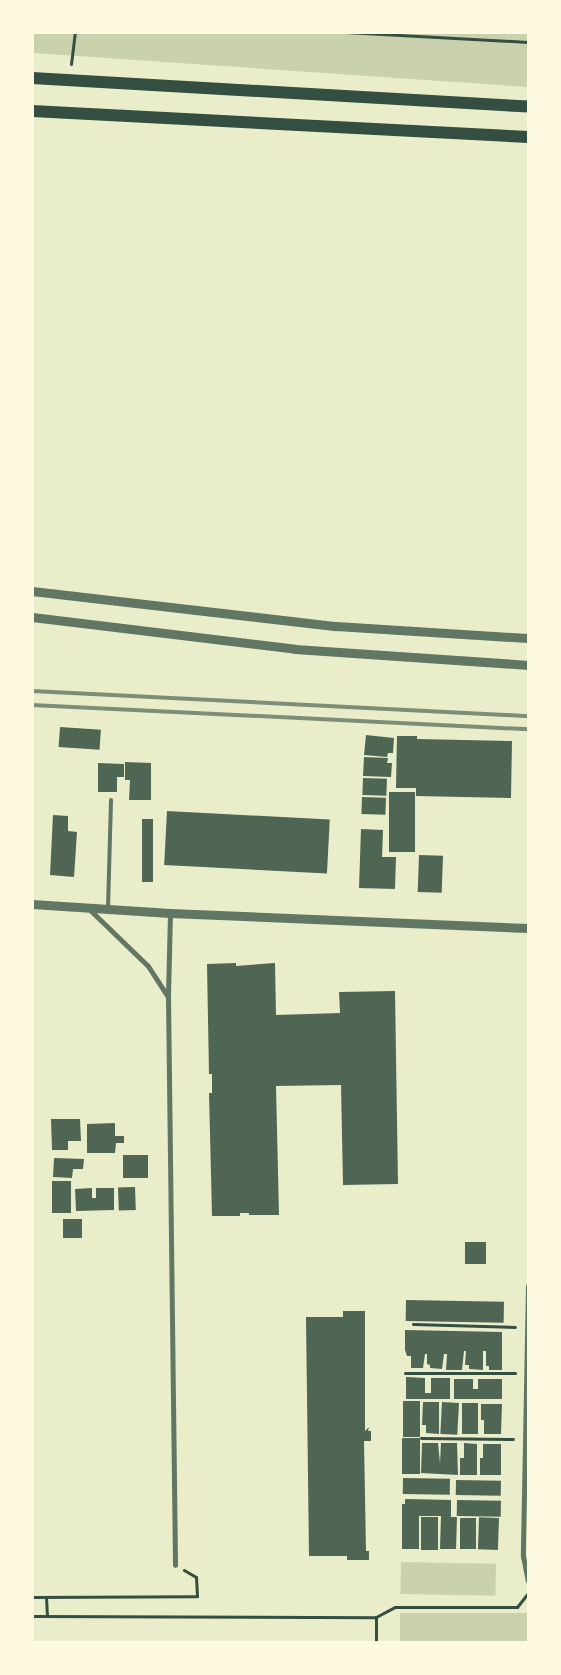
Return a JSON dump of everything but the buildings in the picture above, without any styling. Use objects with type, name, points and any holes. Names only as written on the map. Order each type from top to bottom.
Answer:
[{"type":"main road","points":[[32,78],[528,108]]},
{"type":"main road","points":[[32,111],[528,137]]},
{"type":"street","points":[[32,590],[336,626],[528,638]]},
{"type":"street","points":[[32,617],[305,650],[528,665]]},
{"type":"street","points":[[32,904],[170,913],[528,928]]},
{"type":"street","points":[[88,908],[148,966],[168,997]]},
{"type":"street","points":[[170,913],[168,997],[175,1565]]},
{"type":"street","points":[[528,1286],[523,1556],[528,1580]]},
{"type":"lane","points":[[108,909],[111,800]]},
{"type":"path","points":[[69,80],[75,32]]},
{"type":"path","points":[[345,32],[528,42]]},
{"type":"path","points":[[413,1324],[528,1327]]},
{"type":"path","points":[[405,1373],[527,1373]]},
{"type":"path","points":[[421,1438],[526,1440]]},
{"type":"path","points":[[32,1597],[197,1596],[196,1577],[175,1565]]},
{"type":"path","points":[[32,1616],[376,1617],[395,1607],[517,1607],[528,1593]]},
{"type":"path","points":[[46,1597],[47,1616]]},
{"type":"path","points":[[376,1617],[376,1642]]},
{"type":"green space","points":[[503,32],[528,34],[528,87],[33,53],[32,33]]},
{"type":"green space","points":[[401,1562],[496,1564],[495,1596],[400,1594]]},
{"type":"green space","points":[[400,1613],[528,1613],[528,1642],[400,1642]]},
{"type":"railway","points":[[32,691],[528,716]]},
{"type":"railway","points":[[32,705],[528,729]]}]
